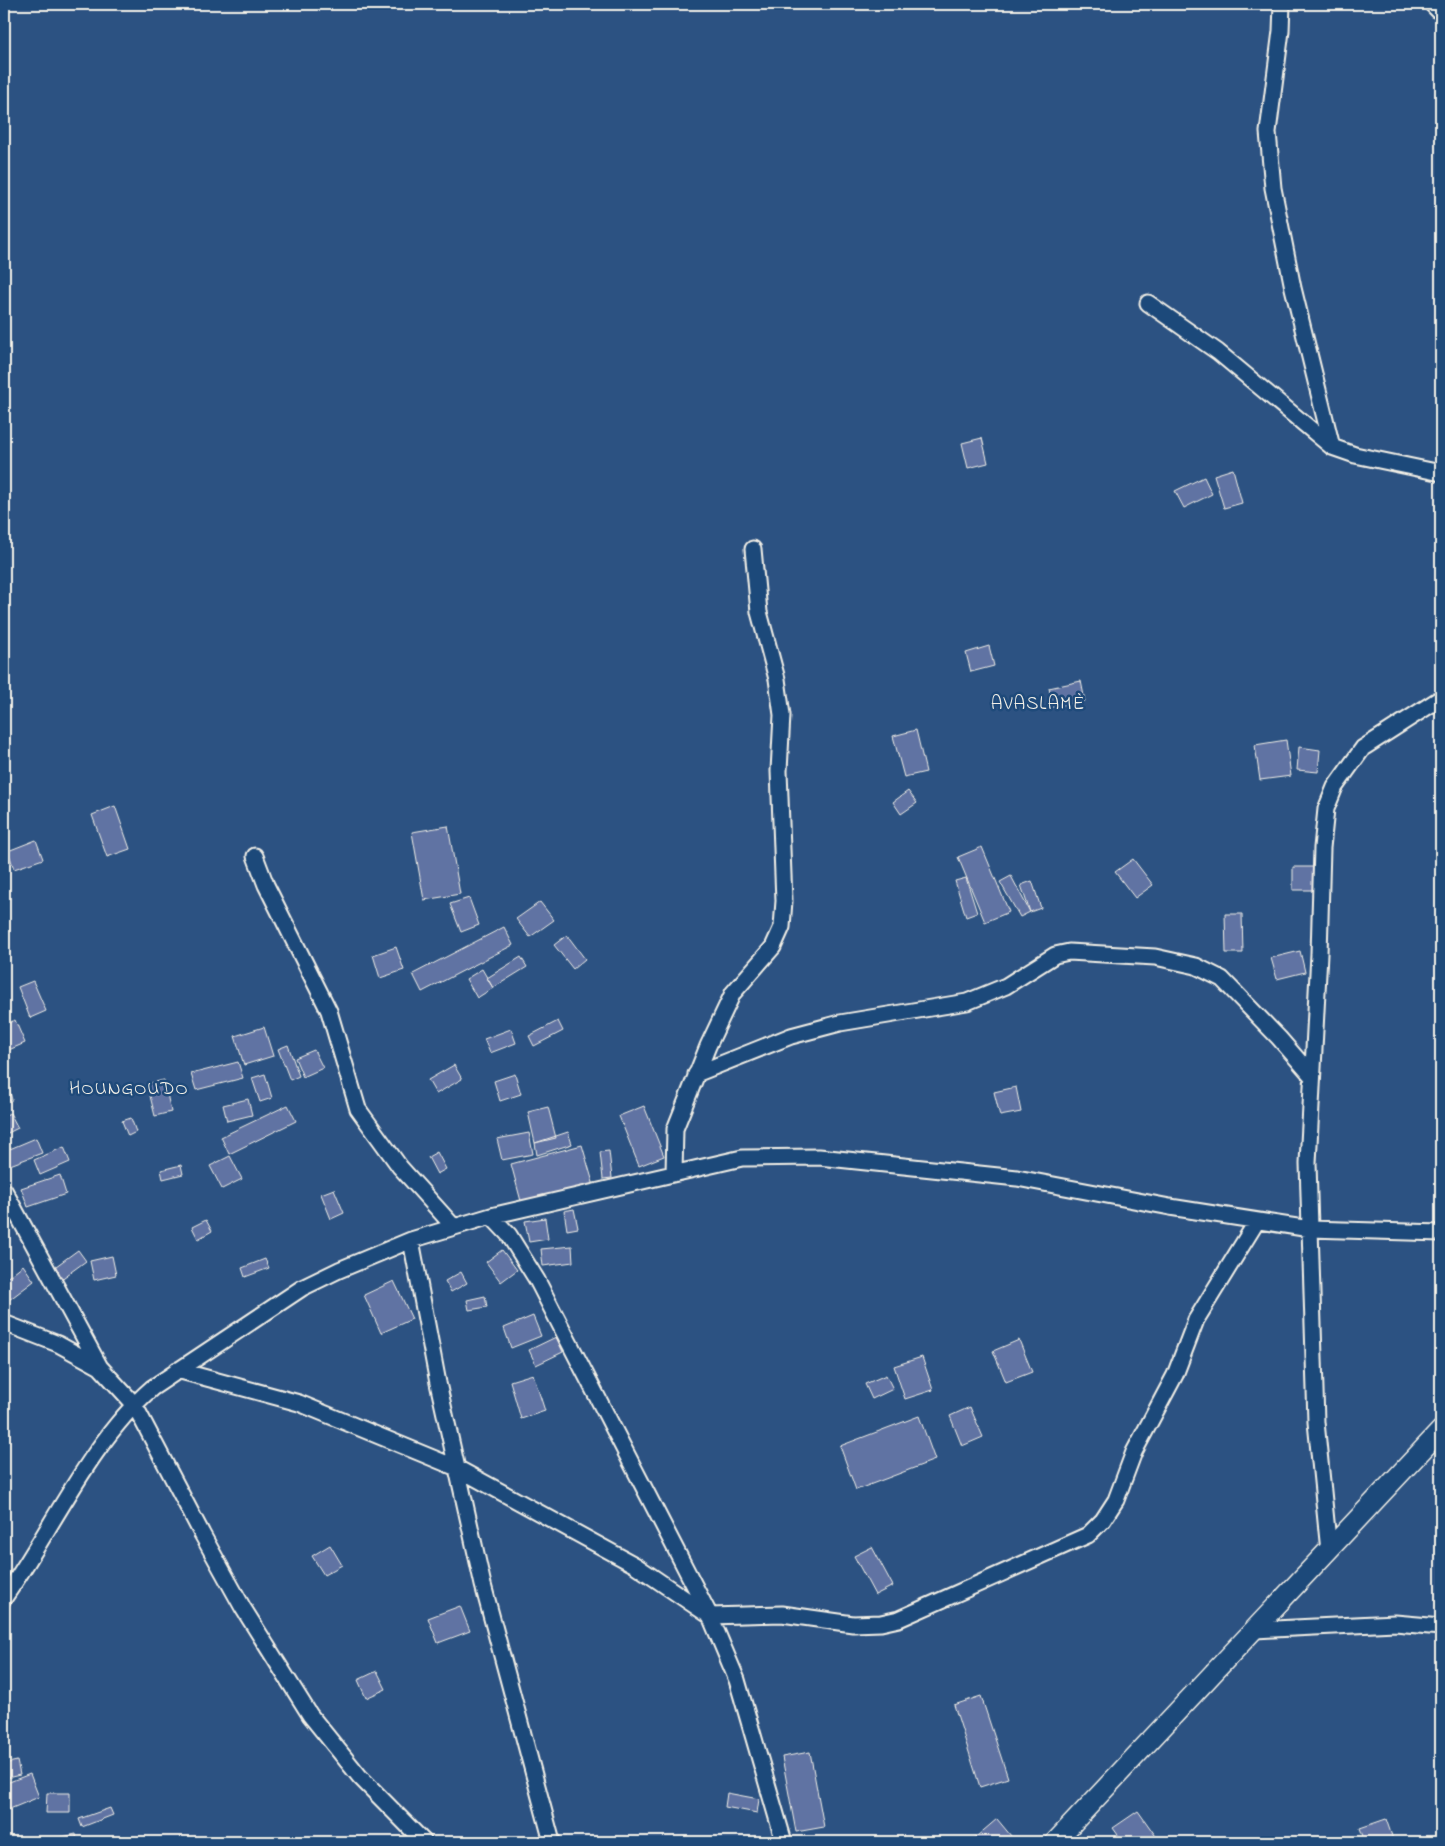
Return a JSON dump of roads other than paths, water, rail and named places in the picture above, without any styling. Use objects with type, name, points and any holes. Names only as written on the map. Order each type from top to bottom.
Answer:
[{"type":"street","points":[[1282,4],[1281,31],[1268,132],[1273,188],[1294,288],[1332,447]]},
{"type":"street","points":[[1432,4],[1441,13]]},
{"type":"street","points":[[1148,303],[1218,352],[1332,447],[1356,455],[1441,473]]},
{"type":"street","points":[[674,1173],[675,1129],[696,1074],[733,993],[773,947],[782,927],[784,901],[779,771],[782,715],[777,678],[759,612],[753,549]]},
{"type":"street","points":[[1329,1551],[1316,1422],[1308,1163],[1319,954],[1322,848],[1326,809],[1335,787],[1363,748],[1422,712],[1441,698]]},
{"type":"street","points":[[1422,712],[1441,711]]},
{"type":"street","points":[[255,856],[266,885],[329,1011],[358,1109],[400,1166],[454,1227]]},
{"type":"street","points":[[696,1074],[791,1036],[840,1023],[967,1002],[1006,986],[1055,955],[1069,952],[1155,958],[1196,966],[1222,980],[1279,1038],[1312,1076]]},
{"type":"street","points":[[4,1598],[111,1431],[134,1404],[177,1370],[230,1338],[302,1288],[339,1270],[411,1240],[491,1216],[742,1158],[819,1156],[1017,1178],[1170,1207],[1310,1229],[1441,1233]]},
{"type":"street","points":[[4,1190],[100,1367],[134,1404],[239,1600],[310,1715],[360,1777],[424,1842]]},
{"type":"street","points":[[491,1216],[509,1236],[537,1280],[710,1616],[737,1680],[784,1842]]},
{"type":"street","points":[[177,1370],[299,1403],[456,1468],[636,1565],[710,1616],[782,1614],[852,1624],[881,1623],[899,1618],[1088,1535],[1103,1520],[1116,1500],[1134,1452],[1175,1375],[1196,1320],[1257,1221]]},
{"type":"street","points":[[411,1240],[456,1468],[482,1585],[552,1842]]},
{"type":"street","points":[[4,1323],[58,1344],[100,1367]]},
{"type":"street","points":[[1055,1842],[1441,1430]]},
{"type":"street","points":[[1255,1630],[1395,1623],[1441,1627]]},
{"type":"district","name":"AVASLAMÈ","points":[[1038,702]]},
{"type":"district","name":"HOUNGOUDO","points":[[129,1087]]}]
